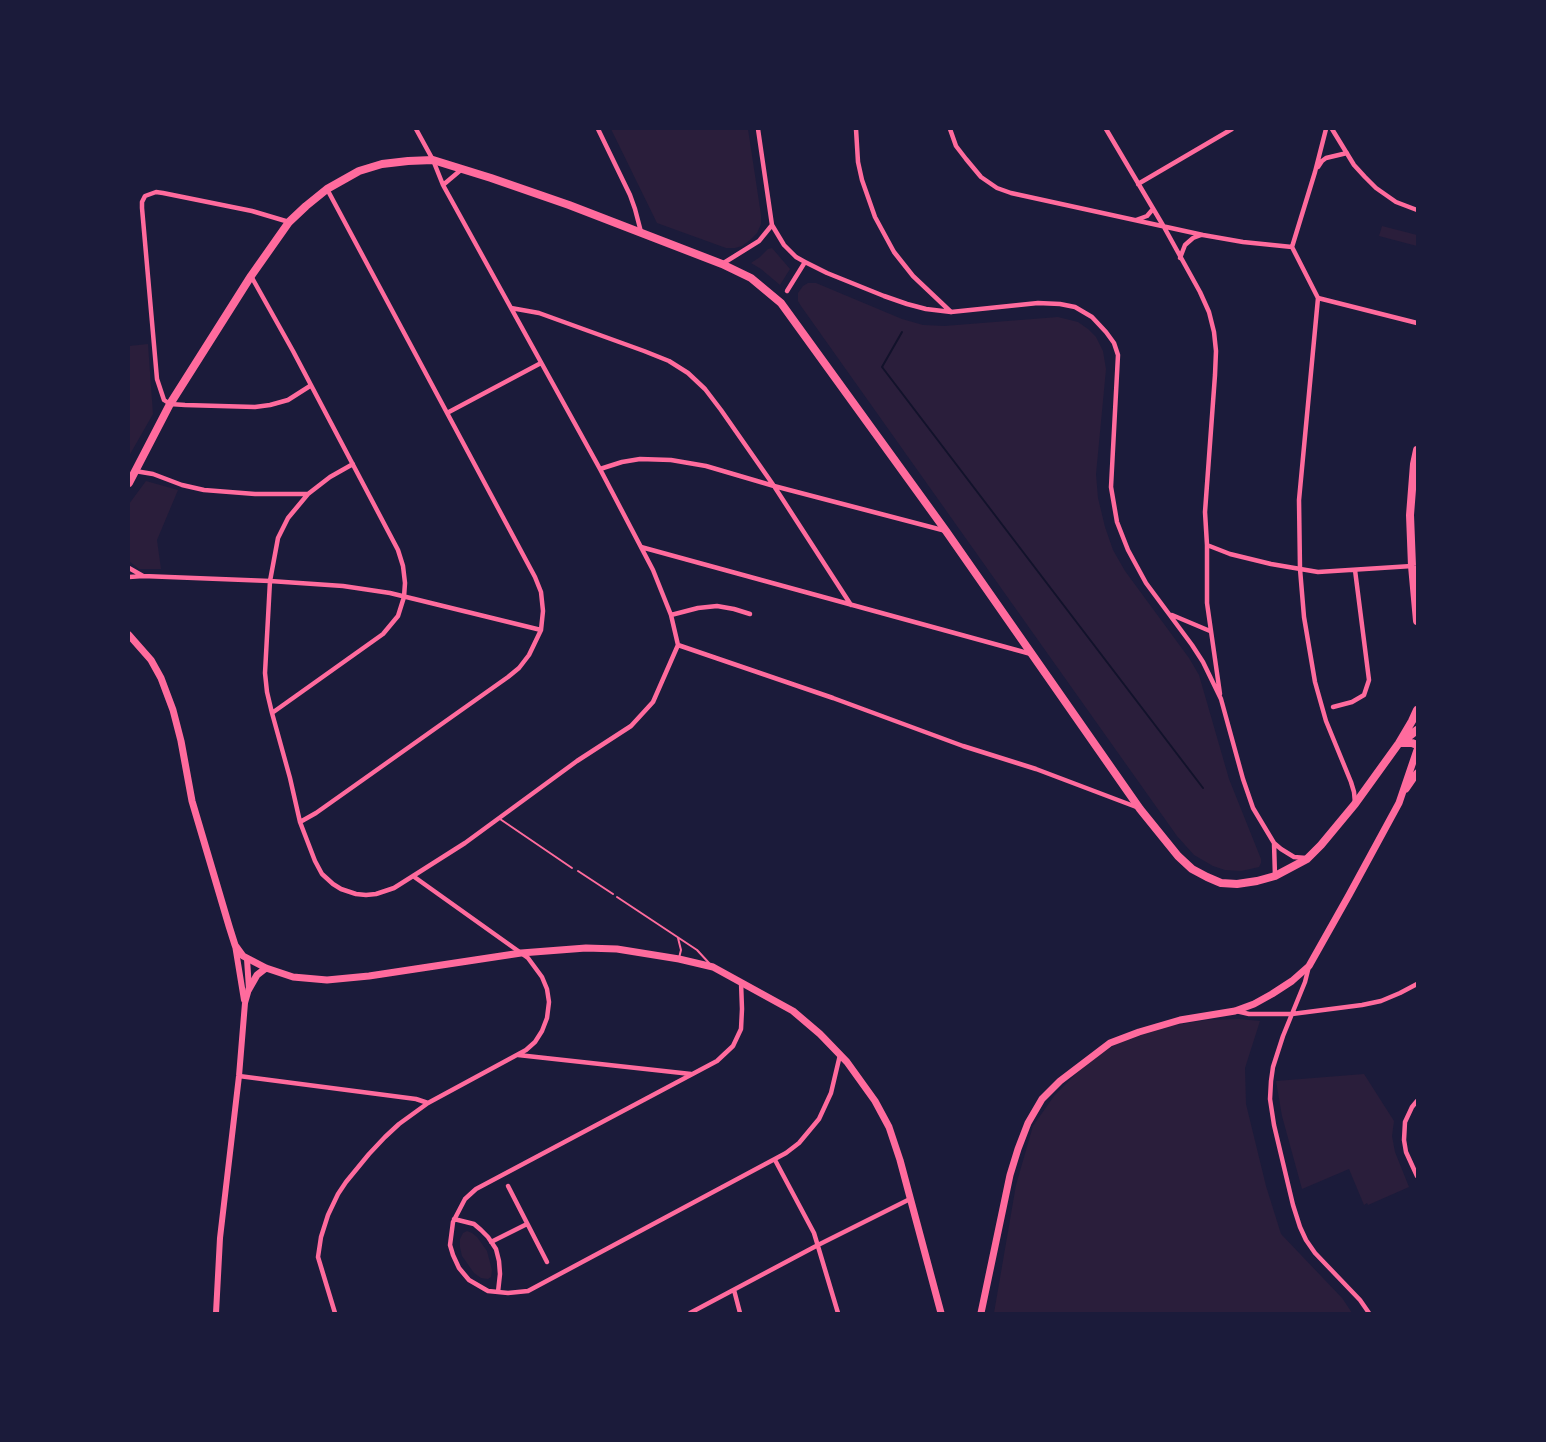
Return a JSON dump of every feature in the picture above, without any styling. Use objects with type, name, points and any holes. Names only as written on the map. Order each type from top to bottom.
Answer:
[{"type":"main road","points":[[131,478],[170,404],[251,276],[289,222],[327,189],[359,171],[382,164],[433,160],[569,205],[722,264],[751,278],[781,303],[946,531],[1140,809],[1178,856],[1192,869],[1221,883],[1237,884],[1275,876],[1307,858],[1321,845],[1355,804],[1399,743],[1417,710]]},
{"type":"main road","points":[[1417,450],[1410,515],[1417,621]]},
{"type":"main road","points":[[129,635],[151,660],[161,678],[173,710],[192,801],[223,909],[235,945],[247,959],[293,977],[327,980],[557,949],[617,949],[713,967],[793,1011],[820,1034],[847,1062],[874,1101],[889,1127],[900,1160],[942,1313]]},
{"type":"main road","points":[[1399,743],[1417,730]]},
{"type":"main road","points":[[1399,743],[1412,743],[1417,748],[1403,793]]},
{"type":"main road","points":[[981,1313],[1010,1175],[1028,1123],[1042,1099],[1060,1081],[1110,1043],[1180,1020],[1234,1011],[1254,1004],[1292,981],[1309,966],[1403,793],[1417,773]]},
{"type":"main road","points":[[249,989],[257,975],[266,968]]},
{"type":"street","points":[[353,464],[330,477],[308,494],[288,518],[278,538],[270,581],[265,673],[267,692],[300,822],[315,861],[322,874],[341,889],[356,894],[376,894],[394,888],[465,843],[577,761],[631,726],[653,702],[678,645],[671,615],[653,570],[600,469],[443,185],[433,160],[416,129]]},
{"type":"street","points":[[598,129],[630,195],[641,232]]},
{"type":"street","points":[[758,129],[772,225],[796,257],[827,273],[899,302],[926,309],[951,312],[1038,303],[1060,304],[1075,307],[1092,316],[1106,332],[1114,343],[1118,355],[1112,487],[1117,522],[1128,550],[1146,584],[1203,662],[1221,699]]},
{"type":"street","points":[[856,129],[858,162],[875,217],[894,252],[934,297],[951,312]]},
{"type":"street","points":[[950,129],[956,146],[981,177],[997,188],[1011,193],[1203,235],[1292,247]]},
{"type":"street","points":[[1106,129],[1164,226],[1209,312],[1216,351],[1205,512],[1207,603],[1221,699],[1253,808],[1274,843],[1294,857],[1307,858]]},
{"type":"street","points":[[1138,184],[1232,129]]},
{"type":"street","points":[[1326,129],[1292,247],[1318,298],[1299,500],[1300,569],[1315,682],[1326,721],[1351,782],[1355,804]]},
{"type":"street","points":[[1332,129],[1354,165],[1376,188],[1396,202],[1417,210]]},
{"type":"street","points":[[1315,172],[1326,158],[1347,153]]},
{"type":"street","points":[[443,185],[462,169]]},
{"type":"street","points":[[300,822],[316,813],[519,668],[529,655],[541,630],[543,611],[541,592],[535,577],[327,189]]},
{"type":"street","points":[[289,222],[252,211],[163,193],[156,192],[145,196],[142,208],[157,379],[164,400],[170,404],[224,407],[270,405],[288,400],[310,386]]},
{"type":"street","points":[[1134,220],[1150,214],[1153,209]]},
{"type":"street","points":[[722,264],[759,242],[772,225]]},
{"type":"street","points":[[1180,258],[1185,245],[1193,238],[1203,235]]},
{"type":"street","points":[[787,291],[805,262]]},
{"type":"street","points":[[251,276],[398,550],[405,583],[404,597],[398,616],[383,634],[272,713]]},
{"type":"street","points":[[1318,298],[1417,323]]},
{"type":"street","points":[[511,308],[539,314],[644,351],[669,361],[688,373],[705,389],[721,410],[774,486],[851,605]]},
{"type":"street","points":[[447,413],[541,363]]},
{"type":"street","points":[[600,469],[640,459],[671,460],[706,466],[946,531]]},
{"type":"street","points":[[131,478],[153,474],[193,488],[214,491],[273,495],[308,494]]},
{"type":"street","points":[[1207,545],[1230,554],[1271,564],[1318,572],[1414,566]]},
{"type":"street","points":[[641,547],[1031,654]]},
{"type":"street","points":[[129,568],[143,576]]},
{"type":"street","points":[[1333,707],[1352,702],[1364,695],[1369,680],[1355,570]]},
{"type":"street","points":[[129,577],[270,581],[343,586],[390,593],[541,630]]},
{"type":"street","points":[[671,615],[717,606],[750,614]]},
{"type":"street","points":[[1169,614],[1210,631]]},
{"type":"street","points":[[678,645],[834,698],[963,746],[1036,769],[1140,809]]},
{"type":"street","points":[[1274,843],[1275,876]]},
{"type":"street","points":[[335,1313],[318,1257],[328,1215],[346,1182],[369,1154],[399,1124],[428,1103],[518,1055],[535,1042],[547,1018],[549,1002],[547,989],[542,977],[528,958],[413,876]]},
{"type":"street","points":[[235,945],[245,1003]]},
{"type":"street","points":[[216,1313],[220,1238],[245,1003],[249,989],[247,959]]},
{"type":"street","points":[[1309,966],[1273,1066],[1270,1100],[1274,1125],[1293,1205],[1306,1240],[1369,1313]]},
{"type":"street","points":[[741,982],[741,1029],[733,1046],[717,1061],[476,1189],[465,1199],[454,1219],[450,1245],[459,1268],[469,1280],[488,1291],[517,1293],[528,1291],[775,1160],[799,1143],[819,1119],[831,1093],[840,1055]]},
{"type":"street","points":[[1234,1011],[1249,1014],[1292,1014],[1362,1005],[1381,1001],[1417,984]]},
{"type":"street","points":[[518,1055],[691,1074]]},
{"type":"street","points":[[239,1076],[416,1099],[428,1103]]},
{"type":"street","points":[[1417,1101],[1405,1122],[1404,1140],[1406,1152],[1417,1176]]},
{"type":"street","points":[[775,1160],[814,1233],[838,1313]]},
{"type":"street","points":[[508,1186],[547,1262]]},
{"type":"street","points":[[690,1313],[910,1199]]},
{"type":"street","points":[[454,1219],[474,1224],[496,1250],[500,1274],[498,1292]]},
{"type":"street","points":[[491,1242],[527,1224]]},
{"type":"street","points":[[734,1290],[740,1313]]},
{"type":"lane","points":[[500,818],[572,868]]},
{"type":"lane","points":[[578,871],[613,894]]},
{"type":"lane","points":[[617,897],[697,950],[713,967]]},
{"type":"lane","points":[[678,938],[681,950],[679,959]]},
{"type":"shaded area","points":[[611,129],[748,129],[761,215],[761,224],[757,233],[742,246],[726,248],[657,223]]},
{"type":"shaded area","points":[[1382,226],[1417,235],[1417,246],[1379,236]]},
{"type":"shaded area","points":[[772,248],[790,269],[780,285],[751,263]]},
{"type":"shaded area","points":[[808,283],[816,283],[902,319],[923,325],[944,326],[1058,317],[1078,322],[1096,337],[1103,351],[1106,369],[1096,474],[1098,498],[1105,527],[1113,550],[1125,571],[1199,675],[1229,779],[1261,859],[1259,867],[1241,871],[1225,870],[1213,866],[1194,855],[1177,836],[801,306],[798,293]]},
{"type":"shaded area","points":[[148,344],[153,414],[129,456],[129,346]]},
{"type":"shaded area","points":[[146,481],[178,490],[157,540],[161,569],[139,569],[129,561],[129,504]]},
{"type":"shaded area","points":[[1207,1020],[1260,1021],[1245,1068],[1246,1104],[1266,1186],[1281,1234],[1342,1298],[1352,1313],[994,1313],[1016,1185],[1033,1126],[1054,1096],[1090,1060],[1127,1038],[1169,1026]]},
{"type":"shaded area","points":[[1364,1074],[1394,1121],[1392,1136],[1395,1152],[1409,1187],[1368,1205],[1367,1203],[1364,1205],[1349,1169],[1302,1189],[1282,1116],[1276,1081]]},
{"type":"shaded area","points":[[467,1231],[477,1237],[487,1251],[492,1270],[491,1277],[488,1279],[481,1278],[474,1273],[462,1256],[460,1239]]},
{"type":"waterway","points":[[902,332],[882,367],[1203,788]]}]
